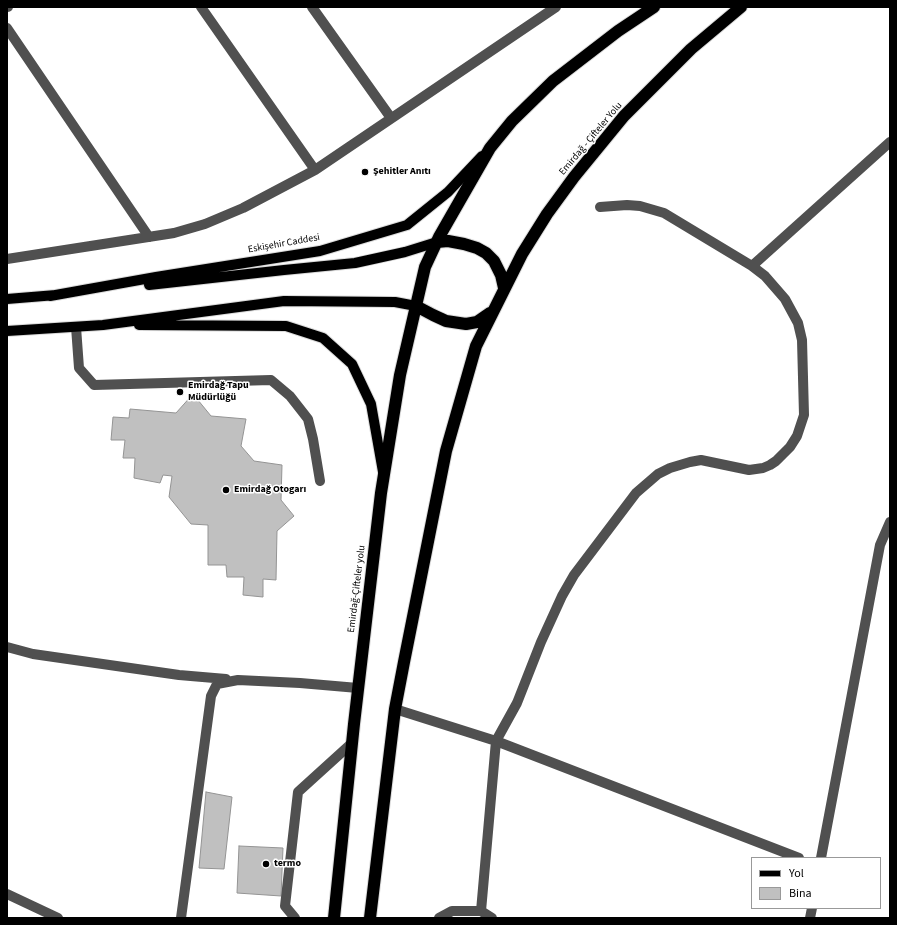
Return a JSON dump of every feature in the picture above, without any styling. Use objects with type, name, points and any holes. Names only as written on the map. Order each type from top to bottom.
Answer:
[{"type":"highway","points":[[437,242],[490,148],[512,121],[553,81],[618,31],[654,7]]},
{"type":"highway","name":"Emirdağ - Çifteler Yolu","points":[[491,312],[522,254],[547,214],[574,177],[624,116],[691,50],[741,7]]},
{"type":"highway","points":[[437,242],[448,241],[464,244],[477,248],[486,254],[494,261],[501,275],[504,288]]},
{"type":"highway","name":"Emirdağ-Çifteler yolu","points":[[334,918],[358,688],[383,477],[400,375],[425,267],[437,242]]},
{"type":"highway","points":[[416,306],[446,320],[466,324],[477,322],[491,312]]},
{"type":"highway","points":[[370,918],[395,709],[446,451],[476,346],[491,312]]},
{"type":"main road","name":"Eskişehir Caddesi","points":[[50,296],[320,251],[407,224],[448,192],[490,148]]},
{"type":"main road","name":"Eskişehir Caddesi","points":[[7,299],[50,296],[355,263],[405,252],[437,242]]},
{"type":"main road","points":[[7,331],[103,325],[284,301],[395,302],[416,306]]},
{"type":"main road","points":[[103,325],[286,326],[323,338],[352,364],[371,404],[383,477]]},
{"type":"street","points":[[201,7],[315,170]]},
{"type":"street","points":[[312,7],[391,118]]},
{"type":"street","points":[[7,259],[174,233],[218,219],[243,208],[315,170],[556,7]]},
{"type":"street","points":[[7,28],[149,237]]},
{"type":"street","points":[[752,266],[890,142]]},
{"type":"street","points":[[482,911],[496,741],[517,703],[543,636],[574,575],[636,493],[658,474],[670,468],[701,460],[749,470],[763,468],[781,457],[790,447],[797,436],[803,420],[802,340],[798,324],[792,311],[776,288],[752,266],[664,213],[652,209],[626,205],[600,207]]},
{"type":"street","points":[[76,327],[79,368],[94,385],[271,380],[290,396],[308,419],[320,481]]},
{"type":"street","points":[[821,857],[880,545],[890,522]]},
{"type":"street","points":[[7,647],[34,654],[179,675],[358,688]]},
{"type":"street","points":[[181,918],[211,696],[217,684],[238,680]]},
{"type":"street","points":[[395,709],[496,741],[796,857]]},
{"type":"street","points":[[295,918],[286,906],[298,792],[352,743]]},
{"type":"street","points":[[7,894],[58,918]]},
{"type":"street","points":[[439,918],[452,911],[482,911],[492,918]]},
{"type":"building","name":"Emirdağ Otogarı","points":[[193,394],[211,416],[246,419],[241,446],[254,461],[282,465],[281,500],[294,516],[277,531],[276,580],[263,579],[263,597],[243,595],[244,577],[227,577],[226,565],[208,565],[208,525],[191,524],[169,497],[172,476],[163,475],[160,483],[134,478],[135,458],[123,458],[125,440],[111,440],[113,417],[129,418],[130,409],[176,413]]},
{"type":"building","points":[[206,792],[232,797],[224,869],[199,868]]},
{"type":"building","points":[[239,846],[283,848],[281,896],[237,893]]},
{"type":"place","name":"Şehitler Anıtı","points":[[365,172]]},
{"type":"place","name":"Emirdağ Tapu Müdürlüğü","points":[[180,392]]},
{"type":"place","name":"Emirdağ Otogarı","points":[[226,490]]},
{"type":"place","name":"termo","points":[[266,864]]}]
